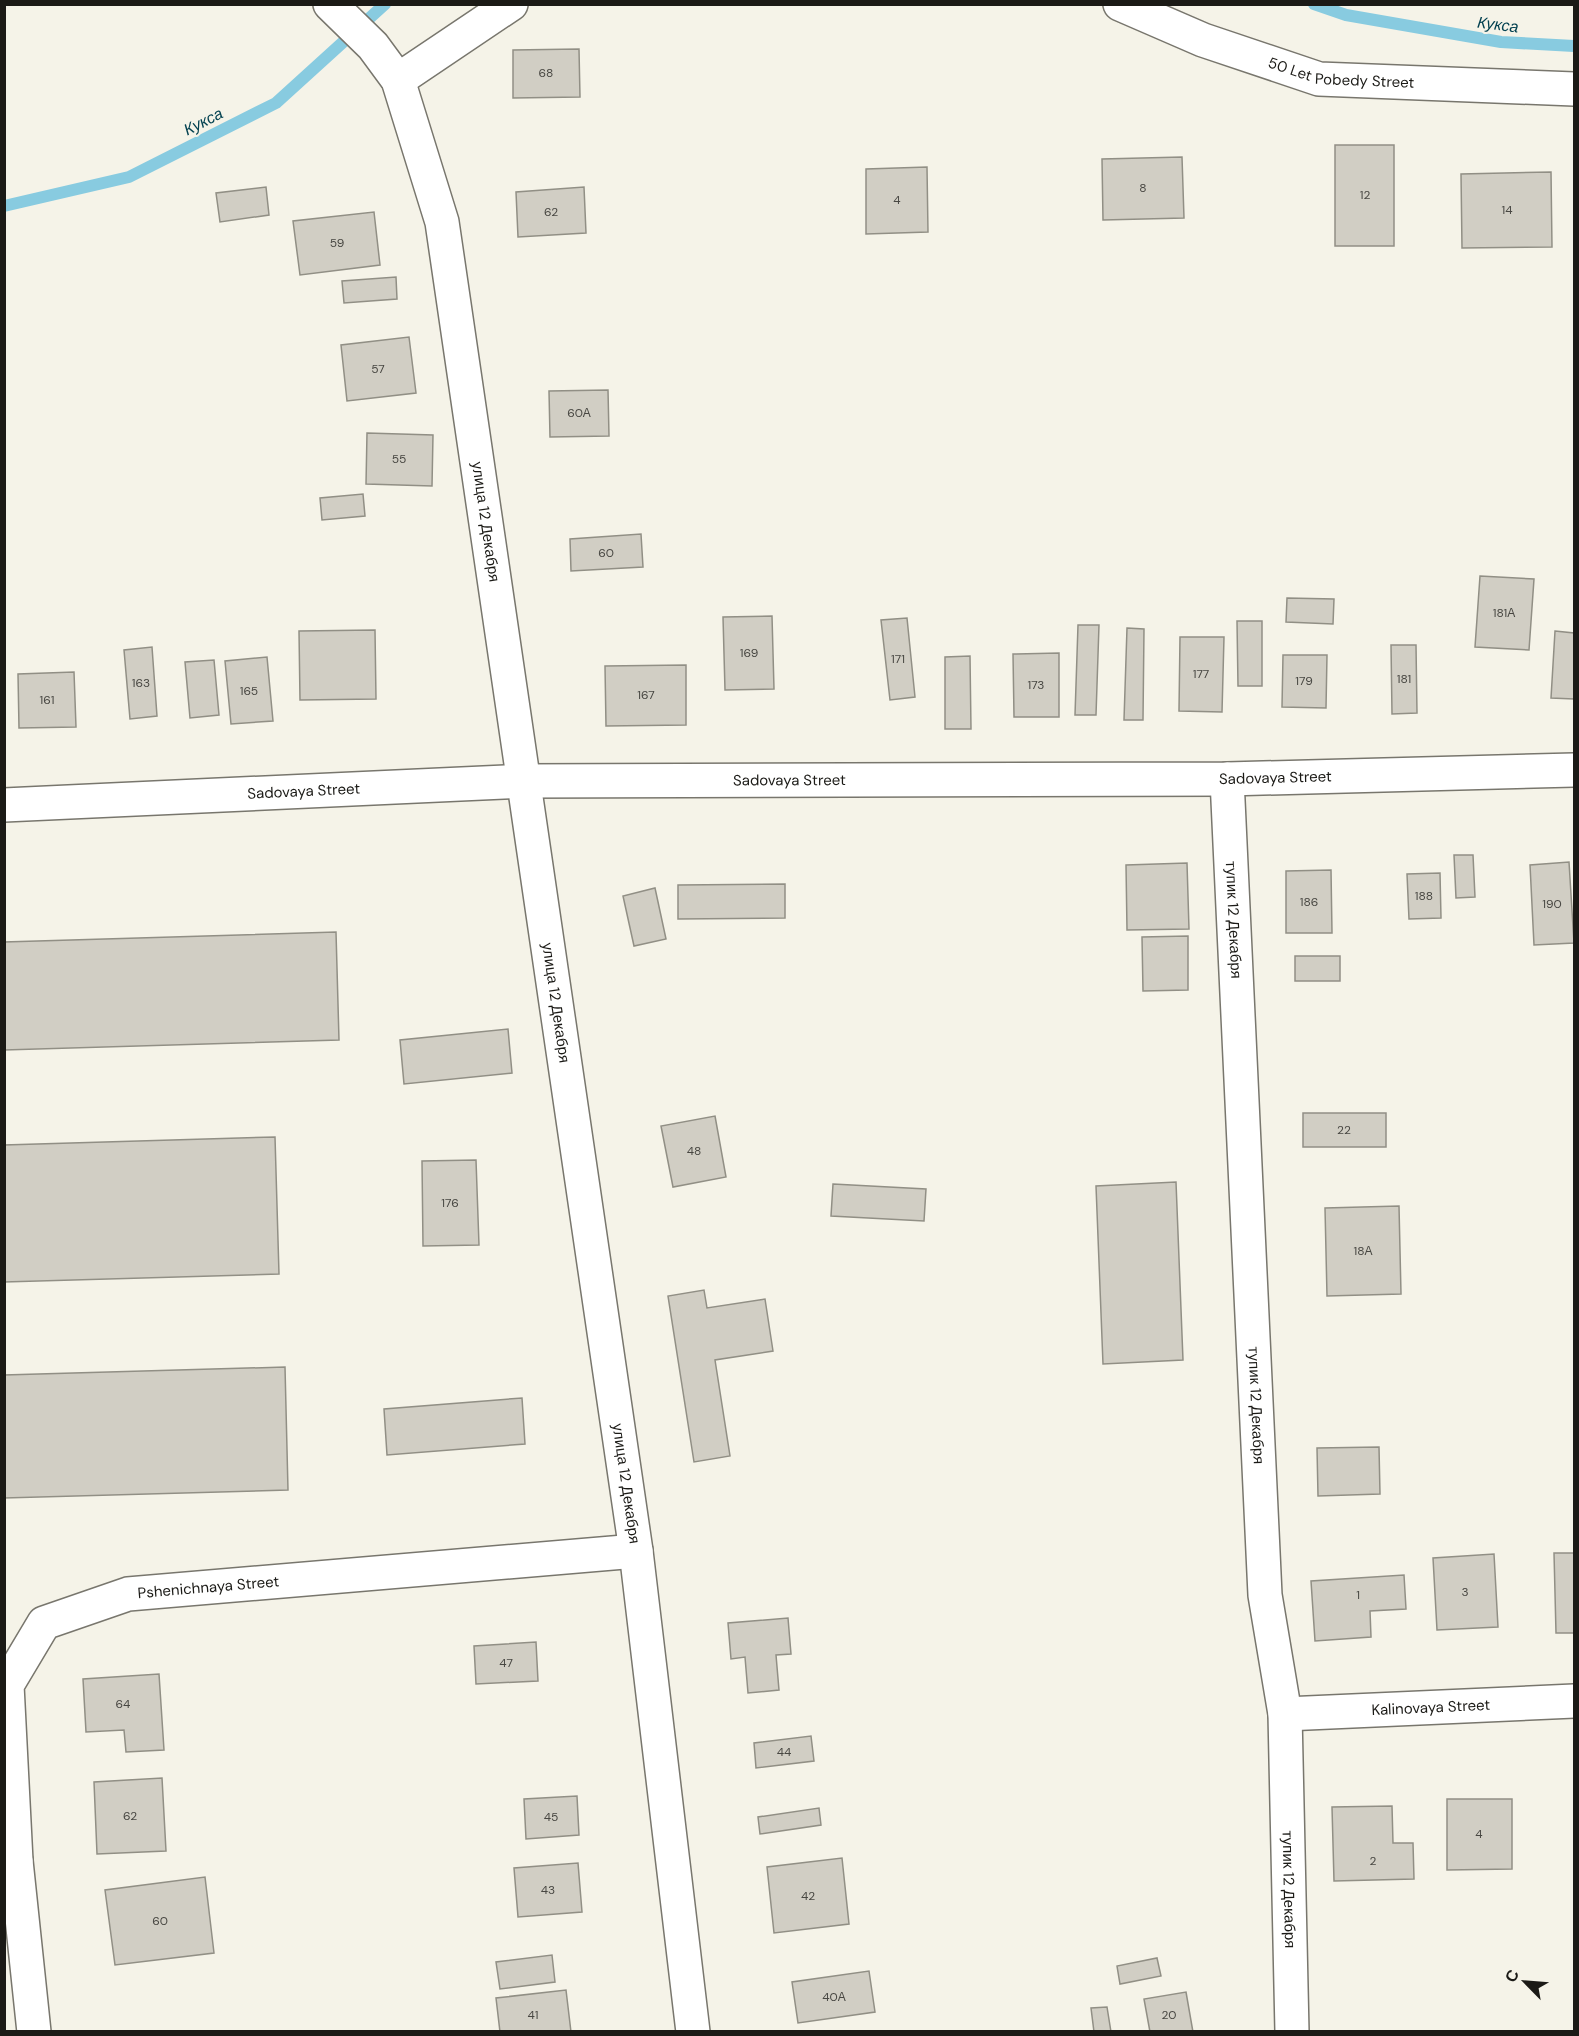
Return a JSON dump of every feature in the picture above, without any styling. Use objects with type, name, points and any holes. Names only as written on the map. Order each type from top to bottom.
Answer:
[{"type":"street","points":[[398,80],[511,4]]},
{"type":"street","name":"50 Let Pobedy Street","points":[[1120,4],[1203,40],[1319,79],[1575,89]]},
{"type":"street","name":"улица 12 Декабря","points":[[331,6],[374,46],[398,80],[442,222],[636,1551],[693,2031]]},
{"type":"street","name":"Sadovaya Street","points":[[4,805],[524,781],[1227,778],[1575,770]]},
{"type":"street","name":"тупик 12 Декабря","points":[[1227,778],[1265,1595],[1285,1714],[1292,2031]]},
{"type":"street","name":"Pshenichnaya Street","points":[[34,2031],[10,1861],[7,1685],[44,1623],[128,1594],[636,1551]]},
{"type":"street","name":"Kalinovaya Street","points":[[1285,1714],[1575,1701]]},
{"type":"building","points":[[579,49],[580,97],[513,98],[513,50]]},
{"type":"building","points":[[1335,145],[1394,145],[1394,246],[1335,246]]},
{"type":"building","points":[[1182,157],[1184,218],[1103,220],[1102,159]]},
{"type":"building","points":[[927,167],[928,232],[866,234],[866,169]]},
{"type":"building","points":[[1551,172],[1552,247],[1462,248],[1461,174]]},
{"type":"building","points":[[266,187],[269,215],[220,222],[216,193]]},
{"type":"building","points":[[584,187],[586,233],[518,237],[516,192]]},
{"type":"building","points":[[374,212],[380,265],[300,275],[293,221]]},
{"type":"building","points":[[396,277],[397,299],[344,303],[342,281]]},
{"type":"building","points":[[409,337],[416,393],[347,401],[341,345]]},
{"type":"building","points":[[608,390],[609,436],[550,437],[549,391]]},
{"type":"building","points":[[367,433],[433,435],[432,486],[366,484]]},
{"type":"building","points":[[363,494],[365,516],[322,520],[320,498]]},
{"type":"building","points":[[641,534],[643,567],[571,571],[570,539]]},
{"type":"building","points":[[1480,576],[1534,579],[1529,650],[1475,647]]},
{"type":"building","points":[[1287,598],[1334,599],[1333,624],[1286,622]]},
{"type":"building","points":[[772,616],[774,689],[725,690],[723,617]]},
{"type":"building","points":[[907,618],[915,697],[890,700],[881,620]]},
{"type":"building","points":[[1237,621],[1262,621],[1262,686],[1238,686]]},
{"type":"building","points":[[1078,625],[1099,625],[1096,715],[1075,715]]},
{"type":"building","points":[[1127,628],[1144,629],[1143,720],[1124,720]]},
{"type":"building","points":[[375,630],[376,699],[300,700],[299,631]]},
{"type":"building","points":[[1555,631],[1574,633],[1574,699],[1551,698]]},
{"type":"building","points":[[1180,637],[1224,637],[1222,712],[1179,711]]},
{"type":"building","points":[[1391,645],[1416,645],[1417,713],[1392,714]]},
{"type":"building","points":[[152,647],[157,716],[130,719],[124,650]]},
{"type":"building","points":[[1059,653],[1059,717],[1014,717],[1013,654]]},
{"type":"building","points":[[1283,655],[1327,655],[1326,708],[1282,707]]},
{"type":"building","points":[[970,656],[971,729],[945,729],[945,657]]},
{"type":"building","points":[[267,657],[273,721],[231,724],[225,661]]},
{"type":"building","points":[[214,660],[219,715],[190,718],[185,662]]},
{"type":"building","points":[[686,665],[686,725],[606,726],[605,666]]},
{"type":"building","points":[[74,672],[76,727],[19,728],[18,674]]},
{"type":"building","points":[[1454,855],[1473,855],[1475,897],[1456,898]]},
{"type":"building","points":[[1569,862],[1574,943],[1534,945],[1530,865]]},
{"type":"building","points":[[1187,863],[1189,929],[1127,930],[1126,865]]},
{"type":"building","points":[[1331,870],[1332,933],[1286,933],[1286,871]]},
{"type":"building","points":[[1440,873],[1441,918],[1409,919],[1407,874]]},
{"type":"building","points":[[785,884],[785,918],[678,919],[678,885]]},
{"type":"building","points":[[655,888],[666,939],[634,946],[623,896]]},
{"type":"building","points":[[336,932],[339,1040],[4,1050],[4,942]]},
{"type":"building","points":[[1188,936],[1188,990],[1143,991],[1142,937]]},
{"type":"building","points":[[1295,956],[1340,956],[1340,981],[1295,981]]},
{"type":"building","points":[[508,1029],[512,1073],[404,1084],[400,1040]]},
{"type":"building","points":[[1303,1113],[1386,1113],[1386,1147],[1303,1147]]},
{"type":"building","points":[[715,1116],[726,1177],[673,1187],[661,1126]]},
{"type":"building","points":[[275,1137],[279,1274],[4,1282],[4,1145]]},
{"type":"building","points":[[476,1160],[479,1245],[423,1246],[422,1161]]},
{"type":"building","points":[[1176,1182],[1183,1360],[1103,1364],[1096,1186]]},
{"type":"building","points":[[833,1184],[926,1189],[924,1221],[831,1216]]},
{"type":"building","points":[[1399,1206],[1401,1294],[1327,1296],[1325,1208]]},
{"type":"building","points":[[704,1290],[707,1308],[765,1299],[773,1351],[715,1360],[730,1456],[694,1462],[668,1296]]},
{"type":"building","points":[[285,1367],[288,1490],[4,1498],[4,1375]]},
{"type":"building","points":[[522,1398],[525,1444],[387,1455],[384,1409]]},
{"type":"building","points":[[1379,1447],[1380,1494],[1318,1496],[1317,1448]]},
{"type":"building","points":[[1554,1553],[1574,1553],[1574,1633],[1556,1633]]},
{"type":"building","points":[[1494,1554],[1498,1627],[1437,1630],[1433,1558]]},
{"type":"building","points":[[1404,1575],[1406,1609],[1370,1611],[1371,1637],[1315,1641],[1311,1581]]},
{"type":"building","points":[[788,1618],[791,1654],[776,1655],[779,1690],[748,1693],[745,1657],[731,1659],[728,1623]]},
{"type":"building","points":[[536,1642],[538,1681],[476,1684],[474,1646]]},
{"type":"building","points":[[159,1674],[164,1750],[126,1752],[124,1730],[86,1732],[83,1679]]},
{"type":"building","points":[[811,1736],[814,1761],[756,1768],[754,1743]]},
{"type":"building","points":[[162,1778],[166,1851],[97,1854],[94,1782]]},
{"type":"building","points":[[577,1796],[579,1835],[526,1839],[524,1799]]},
{"type":"building","points":[[1447,1799],[1512,1799],[1512,1869],[1447,1870]]},
{"type":"building","points":[[1392,1806],[1393,1843],[1413,1843],[1414,1879],[1334,1881],[1332,1807]]},
{"type":"building","points":[[819,1808],[821,1825],[760,1834],[758,1817]]},
{"type":"building","points":[[842,1858],[849,1924],[774,1933],[767,1867]]},
{"type":"building","points":[[578,1863],[582,1912],[518,1917],[514,1868]]},
{"type":"building","points":[[205,1877],[214,1953],[115,1965],[105,1890]]},
{"type":"building","points":[[552,1955],[555,1982],[500,1989],[496,1962]]},
{"type":"building","points":[[1157,1958],[1161,1976],[1120,1984],[1117,1966]]},
{"type":"building","points":[[869,1971],[875,2012],[798,2023],[792,1982]]},
{"type":"building","points":[[566,1990],[571,2032],[500,2032],[496,1998]]},
{"type":"building","points":[[1186,1992],[1193,2032],[1150,2032],[1144,1999]]},
{"type":"building","points":[[1107,2007],[1111,2032],[1094,2032],[1091,2008]]},
{"type":"waterway","name":"Кукса","points":[[4,206],[129,177],[276,103],[385,4]]},
{"type":"waterway","name":"Кукса","points":[[1314,4],[1346,15],[1501,42],[1574,46]]}]
